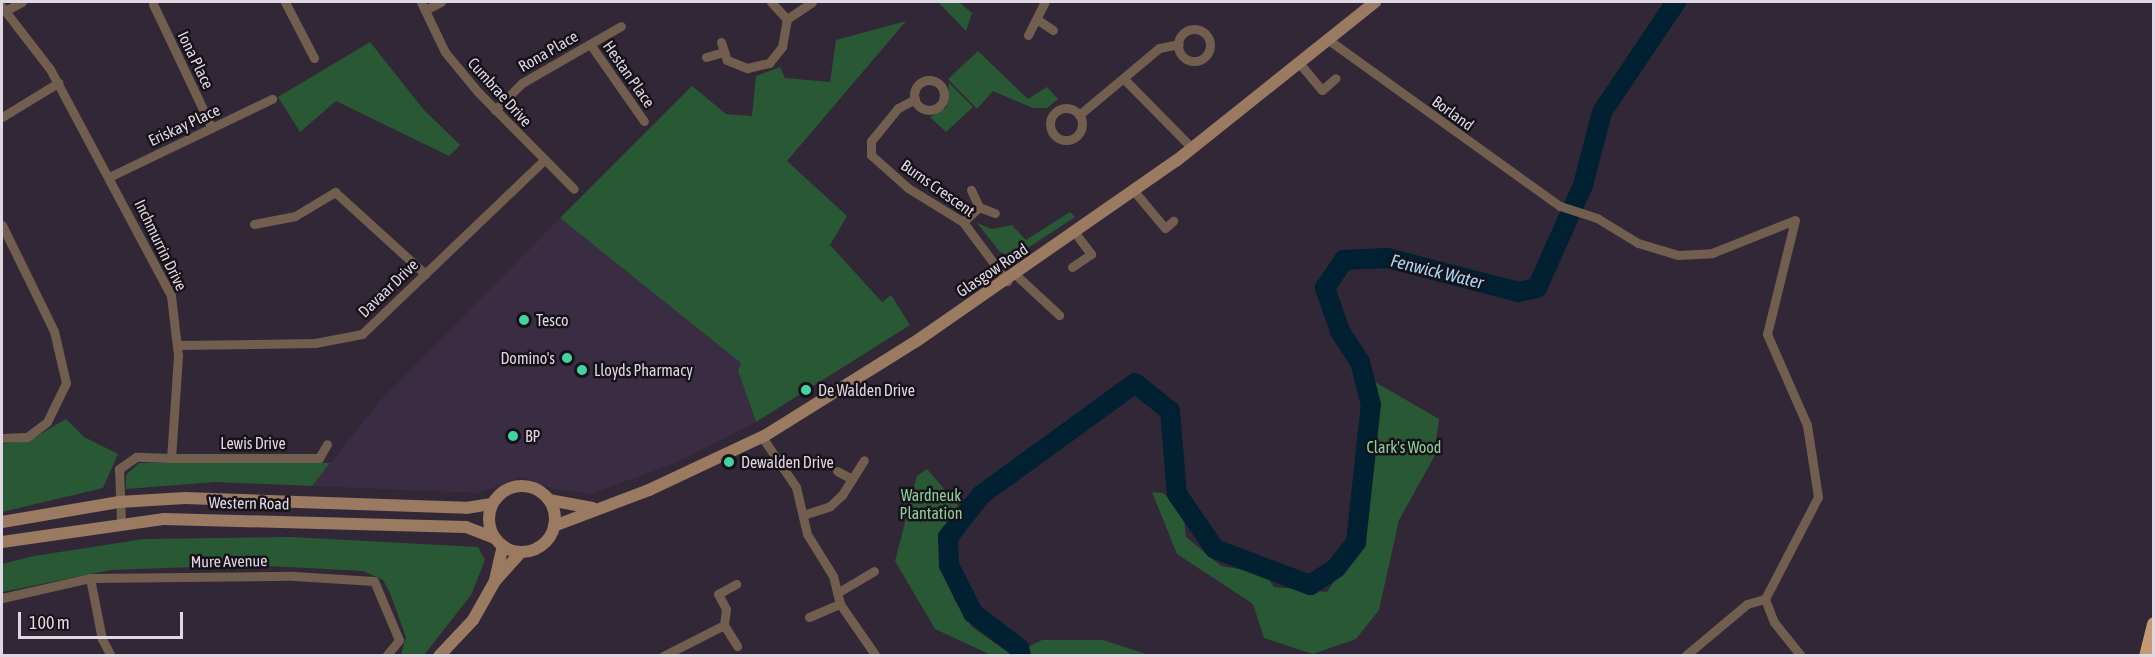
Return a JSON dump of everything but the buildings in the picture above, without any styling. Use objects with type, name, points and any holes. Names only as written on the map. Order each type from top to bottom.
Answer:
[{"type":"highway","points":[[2146,656],[2154,624]]},
{"type":"main road","name":"Glasgow Road","points":[[554,526],[592,508],[649,490],[762,437],[1012,278],[1192,148],[1330,41],[1370,3]]},
{"type":"main road","points":[[439,656],[473,620],[495,581],[521,552],[538,547],[554,526],[549,500],[522,486],[501,493],[492,504],[489,525],[499,542],[521,552]]},
{"type":"main road","name":"Western Road","points":[[2,522],[119,502],[185,498],[466,508],[492,504]]},
{"type":"main road","name":"Glasgow Road","points":[[549,500],[592,508]]},
{"type":"main road","name":"Western Road","points":[[2,542],[121,522],[345,522],[466,527],[499,542]]},
{"type":"main road","points":[[495,581],[499,542]]},
{"type":"street","points":[[3,9],[22,2]]},
{"type":"street","points":[[287,2],[314,58]]},
{"type":"street","points":[[423,6],[441,2]]},
{"type":"street","points":[[771,2],[787,19]]},
{"type":"street","points":[[721,42],[727,60],[747,68],[769,63],[782,47],[787,19],[812,2]]},
{"type":"street","points":[[1028,35],[1038,20],[1044,2]]},
{"type":"street","name":"Iona Place","points":[[153,4],[212,128]]},
{"type":"street","name":"Cumbrae Drive","points":[[423,6],[445,52],[543,161],[574,189]]},
{"type":"street","name":"Inchmurrin Drive","points":[[3,9],[58,83],[171,296],[177,345],[171,458]]},
{"type":"street","points":[[1038,20],[1053,30]]},
{"type":"street","name":"Rona Place","points":[[495,110],[522,83],[621,26]]},
{"type":"street","name":"Borland","points":[[1330,41],[1560,206],[1597,218],[1638,243],[1678,255],[1712,253],[1795,220],[1767,334],[1807,425],[1818,497],[1765,599]]},
{"type":"street","name":"Hestan Place","points":[[590,44],[644,121]]},
{"type":"street","points":[[1079,115],[1160,48],[1179,44]]},
{"type":"street","points":[[706,57],[724,52]]},
{"type":"street","points":[[1300,64],[1322,90],[1336,78]]},
{"type":"street","points":[[1124,79],[1192,148]]},
{"type":"street","points":[[2,117],[58,83]]},
{"type":"street","name":"Eriskay Place","points":[[109,177],[272,99]]},
{"type":"street","name":"Burns Crescent","points":[[915,99],[898,108],[871,141],[871,155],[908,188],[963,222],[1012,278],[1059,315]]},
{"type":"street","name":"Davaar Drive","points":[[177,345],[315,343],[362,333],[543,161]]},
{"type":"street","points":[[971,190],[978,207],[995,213]]},
{"type":"street","points":[[1134,190],[1165,228],[1173,221]]},
{"type":"street","points":[[254,224],[295,216],[335,192],[425,274]]},
{"type":"street","points":[[963,222],[978,207]]},
{"type":"street","points":[[2,225],[54,331],[66,383],[47,422],[27,437],[2,438]]},
{"type":"street","points":[[1072,267],[1090,254],[1075,233]]},
{"type":"street","points":[[762,437],[796,487],[802,515],[840,604],[876,656]]},
{"type":"street","name":"Lewis Drive","points":[[171,458],[319,458],[327,444]]},
{"type":"street","points":[[121,522],[119,469],[127,461],[171,458]]},
{"type":"street","points":[[802,515],[830,506],[864,460]]},
{"type":"street","points":[[837,471],[852,479]]},
{"type":"street","points":[[837,593],[874,571]]},
{"type":"street","name":"Mure Avenue","points":[[2,598],[90,578],[294,576],[374,581],[399,640],[386,656]]},
{"type":"street","points":[[90,578],[102,639],[111,656]]},
{"type":"street","points":[[736,584],[718,594],[726,609],[724,625],[736,646]]},
{"type":"street","points":[[1685,656],[1747,604],[1765,599],[1774,622],[1801,656]]},
{"type":"street","points":[[809,617],[840,604]]},
{"type":"street","points":[[663,656],[724,625]]},
{"type":"shaded area","points":[[560,218],[742,363],[738,372],[756,422],[678,462],[591,494],[554,489],[522,477],[478,493],[312,486],[379,402]]},
{"type":"green space","points":[[938,2],[959,2],[972,13],[966,31]]},
{"type":"green space","points":[[906,21],[787,161],[847,216],[830,245],[882,302],[891,295],[910,325],[756,422],[738,371],[741,363],[560,218],[692,86],[726,114],[752,116],[756,76],[780,67],[785,78],[830,82],[836,40]]},
{"type":"green space","points":[[370,42],[424,110],[460,145],[449,156],[336,101],[300,132],[278,97]]},
{"type":"green space","points":[[978,51],[1028,99],[1047,87],[1058,99],[1047,108],[1033,108],[993,91],[977,109],[948,79]]},
{"type":"green space","points":[[949,83],[973,107],[946,132],[930,117],[947,107]]},
{"type":"green space","points":[[1070,212],[1075,217],[1014,257],[1000,252],[977,223],[992,229],[1012,225],[1026,240]]},
{"type":"green space","name":"Clark's Wood","points":[[1375,382],[1439,419],[1434,457],[1399,520],[1379,610],[1356,639],[1313,654],[1264,638],[1253,604],[1177,554],[1152,492],[1163,493],[1183,511],[1186,537],[1221,566],[1264,573],[1274,587],[1327,592],[1356,550],[1369,513],[1379,414]]},
{"type":"green space","points":[[66,419],[84,437],[118,454],[103,488],[2,512],[2,444],[30,440]]},
{"type":"green space","points":[[139,463],[330,463],[312,486],[216,482],[126,489],[126,475]]},
{"type":"green space","name":"Wardneuk Plantation","points":[[927,469],[958,505],[939,554],[954,599],[972,627],[1012,655],[991,655],[935,629],[895,561],[917,476]]},
{"type":"green space","points":[[292,537],[478,547],[485,560],[471,595],[424,655],[401,655],[406,637],[390,593],[383,580],[363,571],[250,565],[111,570],[2,592],[2,564],[34,556],[144,539]]},
{"type":"green space","points":[[1042,640],[1103,640],[1149,655],[1012,655]]},
{"type":"waterway","name":"Fenwick Water","points":[[1021,656],[1019,648],[973,613],[949,565],[948,537],[981,495],[1135,383],[1170,411],[1177,494],[1215,549],[1310,585],[1336,568],[1356,542],[1371,405],[1360,362],[1340,331],[1325,288],[1344,260],[1387,258],[1518,292],[1537,288],[1583,185],[1602,112],[1676,2]]},
{"type":"place","name":"Tesco","points":[[524,320]]},
{"type":"place","name":"Domino's","points":[[567,358]]},
{"type":"place","name":"Lloyds Pharmacy","points":[[582,370]]},
{"type":"place","name":"De Walden Drive","points":[[806,390]]},
{"type":"place","name":"BP","points":[[513,436]]},
{"type":"place","name":"Dewalden Drive","points":[[729,462]]}]
